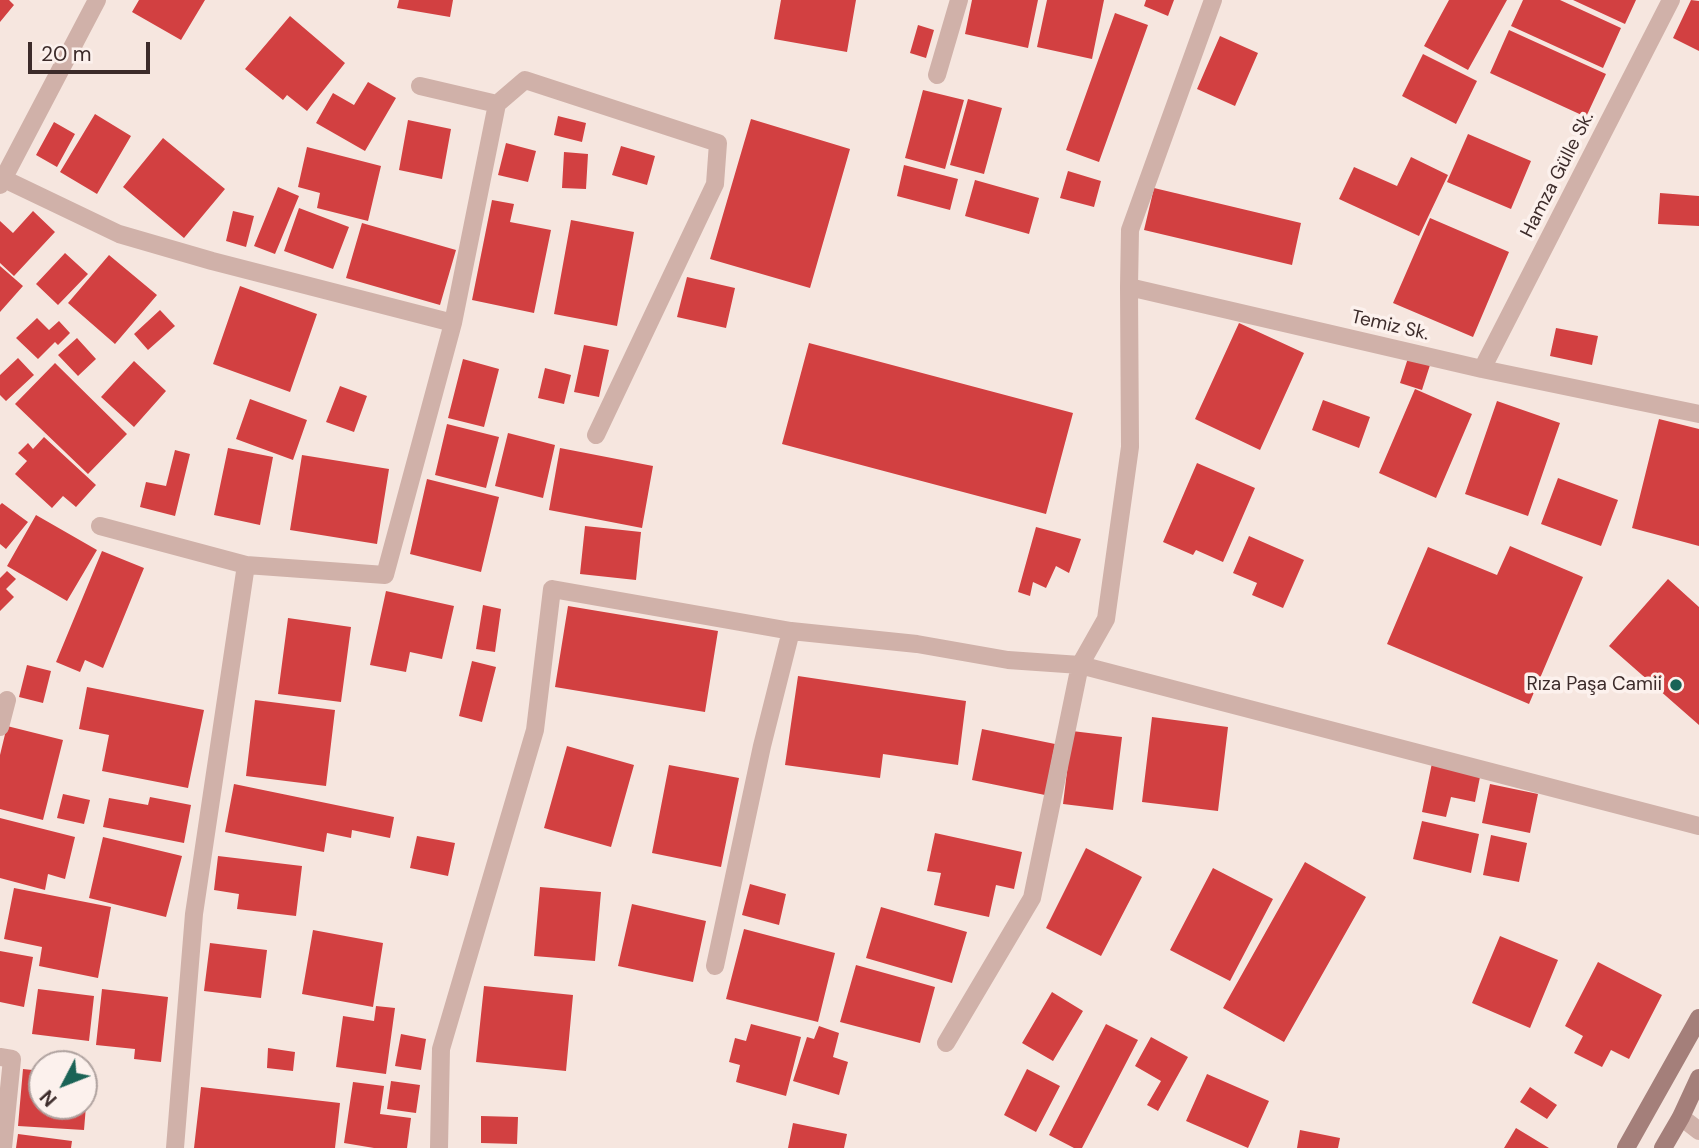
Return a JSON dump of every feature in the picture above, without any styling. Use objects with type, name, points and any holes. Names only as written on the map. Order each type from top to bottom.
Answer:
[{"type":"main road","points":[[1626,1148],[1699,1018]]},
{"type":"main road","points":[[1663,1148],[1699,1079]]},
{"type":"street","points":[[97,0],[1,181],[119,234],[212,261],[453,323]]},
{"type":"street","points":[[937,75],[959,0]]},
{"type":"street","points":[[946,1043],[1032,898],[1080,665],[1106,619],[1130,447],[1130,230],[1213,0]]},
{"type":"street","name":"Hamza Gülle Sk.","points":[[1482,369],[1671,0]]},
{"type":"street","points":[[100,526],[246,565],[384,575],[453,323],[497,104],[525,80],[718,143],[715,184],[596,435]]},
{"type":"street","points":[[420,86],[497,104]]},
{"type":"street","name":"Temiz Sk.","points":[[1129,287],[1482,369],[1699,414]]},
{"type":"street","points":[[175,1148],[194,914],[246,565]]},
{"type":"street","points":[[439,1148],[441,1049],[536,730],[552,589],[791,631],[917,644],[1008,660],[1080,665],[1699,826]]},
{"type":"street","points":[[715,966],[762,746],[791,631]]},
{"type":"street","points":[[0,727],[7,700]]},
{"type":"street","points":[[0,1057],[12,1059],[3,1148]]},
{"type":"street","points":[[1681,1117],[1699,1131]]},
{"type":"building","points":[[0,0],[9,0],[14,5],[0,22]]},
{"type":"building","points":[[139,0],[205,0],[181,40],[132,12]]},
{"type":"building","points":[[399,0],[453,0],[450,17],[397,8]]},
{"type":"building","points":[[781,0],[856,0],[847,52],[774,39]]},
{"type":"building","points":[[972,0],[1038,0],[1028,48],[965,34]]},
{"type":"building","points":[[1047,0],[1104,0],[1092,59],[1037,47]]},
{"type":"building","points":[[1146,0],[1174,0],[1168,16],[1144,6]]},
{"type":"building","points":[[1449,0],[1507,0],[1468,70],[1424,46]]},
{"type":"building","points":[[1523,0],[1560,0],[1621,28],[1603,68],[1511,26]]},
{"type":"building","points":[[1573,0],[1636,0],[1625,24]]},
{"type":"building","points":[[1691,0],[1699,1],[1699,51],[1673,38]]},
{"type":"building","points":[[1115,13],[1148,25],[1099,162],[1066,150]]},
{"type":"building","points":[[290,16],[345,63],[307,111],[287,95],[283,100],[245,69]]},
{"type":"building","points":[[918,25],[934,30],[926,58],[910,53]]},
{"type":"building","points":[[1509,30],[1606,74],[1586,117],[1490,73]]},
{"type":"building","points":[[1220,36],[1258,53],[1235,106],[1197,89]]},
{"type":"building","points":[[1423,54],[1477,81],[1456,124],[1402,96]]},
{"type":"building","points":[[368,82],[396,98],[365,151],[316,123],[333,93],[354,105]]},
{"type":"building","points":[[923,90],[964,100],[945,169],[905,158]]},
{"type":"building","points":[[968,99],[1002,108],[984,174],[950,165]]},
{"type":"building","points":[[95,114],[131,136],[97,194],[60,172]]},
{"type":"building","points":[[558,116],[586,123],[582,142],[554,135]]},
{"type":"building","points":[[751,119],[850,149],[810,288],[710,259]]},
{"type":"building","points":[[408,120],[451,129],[442,179],[399,170]]},
{"type":"building","points":[[54,122],[75,134],[57,167],[36,155]]},
{"type":"building","points":[[1468,134],[1531,161],[1511,209],[1447,182]]},
{"type":"building","points":[[163,138],[225,189],[184,238],[123,187]]},
{"type":"building","points":[[506,143],[536,151],[528,182],[498,175]]},
{"type":"building","points":[[621,146],[655,156],[647,185],[612,175]]},
{"type":"building","points":[[307,147],[381,166],[368,221],[317,208],[320,193],[298,187]]},
{"type":"building","points":[[564,152],[588,154],[586,189],[562,188]]},
{"type":"building","points":[[1411,157],[1448,175],[1419,236],[1339,199],[1354,167],[1397,186]]},
{"type":"building","points":[[904,165],[958,179],[950,210],[897,196]]},
{"type":"building","points":[[1068,171],[1101,181],[1094,207],[1060,198]]},
{"type":"building","points":[[975,180],[1039,198],[1029,234],[965,216]]},
{"type":"building","points":[[278,187],[299,196],[275,254],[254,246]]},
{"type":"building","points":[[1154,188],[1301,223],[1292,265],[1144,230]]},
{"type":"building","points":[[1660,193],[1699,196],[1699,226],[1658,224]]},
{"type":"building","points":[[492,200],[514,204],[510,222],[551,230],[534,313],[472,300]]},
{"type":"building","points":[[299,208],[349,227],[333,269],[284,251]]},
{"type":"building","points":[[33,211],[55,232],[14,276],[0,263],[0,221],[13,233]]},
{"type":"building","points":[[233,211],[254,216],[246,247],[226,241]]},
{"type":"building","points":[[1430,218],[1509,252],[1473,337],[1393,303]]},
{"type":"building","points":[[571,220],[634,232],[617,326],[554,314]]},
{"type":"building","points":[[362,223],[456,250],[440,305],[346,278]]},
{"type":"building","points":[[65,253],[88,274],[58,305],[36,284]]},
{"type":"building","points":[[109,255],[157,295],[115,344],[68,303]]},
{"type":"building","points":[[0,266],[23,286],[0,312]]},
{"type":"building","points":[[687,277],[735,288],[726,328],[677,317]]},
{"type":"building","points":[[240,286],[317,314],[290,392],[213,364]]},
{"type":"building","points":[[160,310],[175,326],[148,350],[134,334]]},
{"type":"building","points":[[37,318],[49,330],[59,321],[70,333],[58,345],[55,342],[38,359],[16,338]]},
{"type":"building","points":[[1239,323],[1304,353],[1260,450],[1195,419]]},
{"type":"building","points":[[1556,328],[1598,336],[1592,365],[1550,356]]},
{"type":"building","points":[[77,338],[96,359],[78,376],[58,355]]},
{"type":"building","points":[[809,343],[1073,413],[1046,514],[782,444]]},
{"type":"building","points":[[584,345],[609,350],[599,397],[574,392]]},
{"type":"building","points":[[18,358],[34,375],[6,401],[0,395],[0,375]]},
{"type":"building","points":[[1408,358],[1430,365],[1422,390],[1400,383]]},
{"type":"building","points":[[463,359],[499,369],[484,427],[448,418]]},
{"type":"building","points":[[134,361],[166,391],[134,427],[101,397]]},
{"type":"building","points":[[55,363],[127,434],[88,474],[15,404]]},
{"type":"building","points":[[545,368],[571,375],[564,404],[538,398]]},
{"type":"building","points":[[340,386],[367,396],[354,432],[326,422]]},
{"type":"building","points":[[1415,389],[1472,414],[1436,498],[1379,473]]},
{"type":"building","points":[[250,399],[307,420],[293,460],[236,439]]},
{"type":"building","points":[[1323,400],[1370,417],[1359,448],[1312,430]]},
{"type":"building","points":[[1497,401],[1560,423],[1528,516],[1465,494]]},
{"type":"building","points":[[1659,419],[1699,429],[1699,546],[1632,528]]},
{"type":"building","points":[[447,424],[499,437],[486,488],[435,475]]},
{"type":"building","points":[[508,433],[555,445],[543,498],[495,486]]},
{"type":"building","points":[[44,437],[96,485],[76,507],[63,496],[52,508],[15,474],[27,461],[18,453],[28,443],[33,449]]},
{"type":"building","points":[[228,448],[273,457],[260,525],[214,515]]},
{"type":"building","points":[[560,448],[653,466],[642,528],[549,510]]},
{"type":"building","points":[[175,450],[190,454],[175,516],[140,507],[146,482],[166,486]]},
{"type":"building","points":[[302,455],[389,469],[377,544],[290,530]]},
{"type":"building","points":[[1197,463],[1255,488],[1223,562],[1196,550],[1193,555],[1163,542]]},
{"type":"building","points":[[1558,478],[1618,500],[1601,546],[1541,524]]},
{"type":"building","points":[[427,479],[499,497],[481,572],[410,554]]},
{"type":"building","points":[[2,503],[28,522],[6,549],[0,544]]},
{"type":"building","points":[[36,515],[97,550],[67,601],[7,566]]},
{"type":"building","points":[[585,526],[641,532],[636,580],[580,574]]},
{"type":"building","points":[[1036,527],[1081,539],[1069,573],[1056,566],[1046,588],[1033,582],[1030,596],[1018,592]]},
{"type":"building","points":[[1249,536],[1304,560],[1283,608],[1252,595],[1257,583],[1233,573]]},
{"type":"building","points":[[1510,546],[1583,577],[1529,704],[1387,644],[1428,547],[1497,575]]},
{"type":"building","points":[[102,551],[144,568],[103,668],[85,660],[80,672],[56,662]]},
{"type":"building","points":[[7,571],[16,579],[6,589],[14,597],[0,611],[0,578]]},
{"type":"building","name":"Rıza Paşa Camii","points":[[1668,579],[1699,607],[1699,725],[1609,646]]},
{"type":"building","points":[[386,591],[454,606],[442,659],[410,652],[406,672],[370,665]]},
{"type":"building","points":[[483,605],[501,609],[495,652],[476,649]]},
{"type":"building","points":[[568,606],[718,631],[705,712],[555,687]]},
{"type":"building","points":[[288,618],[351,627],[341,702],[278,694]]},
{"type":"building","points":[[472,661],[496,667],[482,722],[459,716]]},
{"type":"building","points":[[27,665],[51,671],[43,703],[19,697]]},
{"type":"building","points":[[798,676],[966,701],[958,765],[883,754],[880,778],[785,765]]},
{"type":"building","points":[[87,687],[204,710],[188,788],[102,771],[109,735],[79,729]]},
{"type":"building","points":[[255,700],[335,710],[326,786],[246,776]]},
{"type":"building","points":[[1152,717],[1228,727],[1218,811],[1142,802]]},
{"type":"building","points":[[7,726],[63,740],[43,820],[0,809],[0,755]]},
{"type":"building","points":[[982,729],[1055,744],[1045,795],[972,780]]},
{"type":"building","points":[[1072,731],[1122,737],[1113,810],[1063,804]]},
{"type":"building","points":[[567,746],[634,765],[611,847],[544,828]]},
{"type":"building","points":[[1432,763],[1481,772],[1475,802],[1451,797],[1446,817],[1422,812]]},
{"type":"building","points":[[669,765],[739,778],[721,867],[652,853]]},
{"type":"building","points":[[234,784],[394,817],[390,838],[352,830],[351,838],[327,833],[324,852],[225,832]]},
{"type":"building","points":[[1490,784],[1538,794],[1530,833],[1482,823]]},
{"type":"building","points":[[63,794],[90,800],[84,824],[57,818]]},
{"type":"building","points":[[150,797],[191,805],[184,843],[103,827],[109,798],[148,805]]},
{"type":"building","points":[[0,818],[75,837],[65,879],[48,874],[45,890],[0,878]]},
{"type":"building","points":[[1422,821],[1479,834],[1471,873],[1413,859]]},
{"type":"building","points":[[935,833],[1022,852],[1014,889],[996,885],[989,917],[934,905],[941,873],[927,871]]},
{"type":"building","points":[[1491,835],[1527,843],[1519,882],[1483,875]]},
{"type":"building","points":[[417,836],[455,843],[448,876],[410,868]]},
{"type":"building","points":[[103,837],[182,856],[166,917],[89,898]]},
{"type":"building","points":[[1086,848],[1142,877],[1101,956],[1046,928]]},
{"type":"building","points":[[218,856],[302,866],[296,916],[237,909],[239,894],[214,890]]},
{"type":"building","points":[[1305,862],[1366,897],[1284,1042],[1223,1008]]},
{"type":"building","points":[[1213,868],[1273,899],[1230,981],[1170,950]]},
{"type":"building","points":[[750,884],[786,894],[779,925],[742,915]]},
{"type":"building","points":[[540,887],[601,892],[595,961],[534,956]]},
{"type":"building","points":[[14,888],[111,907],[98,978],[39,966],[42,947],[4,939]]},
{"type":"building","points":[[632,904],[706,921],[693,982],[618,966]]},
{"type":"building","points":[[881,907],[967,932],[952,983],[866,958]]},
{"type":"building","points":[[744,929],[835,953],[818,1022],[726,999]]},
{"type":"building","points":[[313,930],[383,943],[373,1007],[302,994]]},
{"type":"building","points":[[1500,936],[1558,960],[1530,1028],[1472,1003]]},
{"type":"building","points":[[210,943],[267,950],[261,998],[204,991]]},
{"type":"building","points":[[0,951],[33,957],[24,1007],[0,1002]]},
{"type":"building","points":[[1598,962],[1662,995],[1629,1059],[1611,1050],[1602,1067],[1574,1053],[1583,1036],[1565,1026]]},
{"type":"building","points":[[856,965],[935,987],[920,1043],[840,1022]]},
{"type":"building","points":[[484,986],[573,995],[566,1071],[476,1062]]},
{"type":"building","points":[[38,989],[94,996],[89,1041],[32,1034]]},
{"type":"building","points":[[102,989],[168,997],[161,1062],[134,1059],[135,1049],[96,1045]]},
{"type":"building","points":[[1052,992],[1083,1011],[1053,1061],[1022,1043]]},
{"type":"building","points":[[376,1006],[395,1008],[386,1074],[336,1067],[343,1016],[374,1021]]},
{"type":"building","points":[[751,1024],[801,1037],[786,1096],[736,1082],[740,1065],[729,1062],[735,1038],[746,1041]]},
{"type":"building","points":[[1106,1024],[1138,1040],[1082,1148],[1074,1148],[1049,1135]]},
{"type":"building","points":[[819,1026],[839,1033],[833,1057],[848,1062],[839,1095],[793,1081],[807,1037],[814,1039]]},
{"type":"building","points":[[401,1034],[426,1039],[421,1070],[395,1066]]},
{"type":"building","points":[[1151,1037],[1188,1057],[1158,1111],[1147,1105],[1161,1081],[1135,1066]]},
{"type":"building","points":[[268,1048],[295,1052],[293,1071],[267,1068]]},
{"type":"building","points":[[23,1069],[28,1070],[28,1120],[85,1120],[84,1130],[18,1126]]},
{"type":"building","points":[[1027,1069],[1060,1086],[1036,1132],[1004,1115]]},
{"type":"building","points":[[1207,1074],[1269,1101],[1248,1148],[1186,1121]]},
{"type":"building","points":[[391,1081],[420,1085],[416,1113],[387,1109]]},
{"type":"building","points":[[353,1082],[384,1086],[380,1114],[411,1118],[407,1148],[374,1148],[344,1143]]},
{"type":"building","points":[[201,1087],[340,1103],[335,1148],[194,1148]]},
{"type":"building","points":[[1530,1087],[1557,1105],[1547,1119],[1520,1102]]},
{"type":"building","points":[[481,1116],[518,1117],[517,1144],[481,1143]]},
{"type":"building","points":[[793,1123],[847,1134],[844,1148],[788,1148]]},
{"type":"building","points":[[1516,1128],[1549,1148],[1504,1148]]},
{"type":"building","points":[[1300,1130],[1340,1138],[1338,1148],[1297,1148]]},
{"type":"building","points":[[18,1134],[72,1141],[71,1148],[16,1148]]},
{"type":"place","name":"Rıza Paşa Camii","points":[[1676,685]]}]
